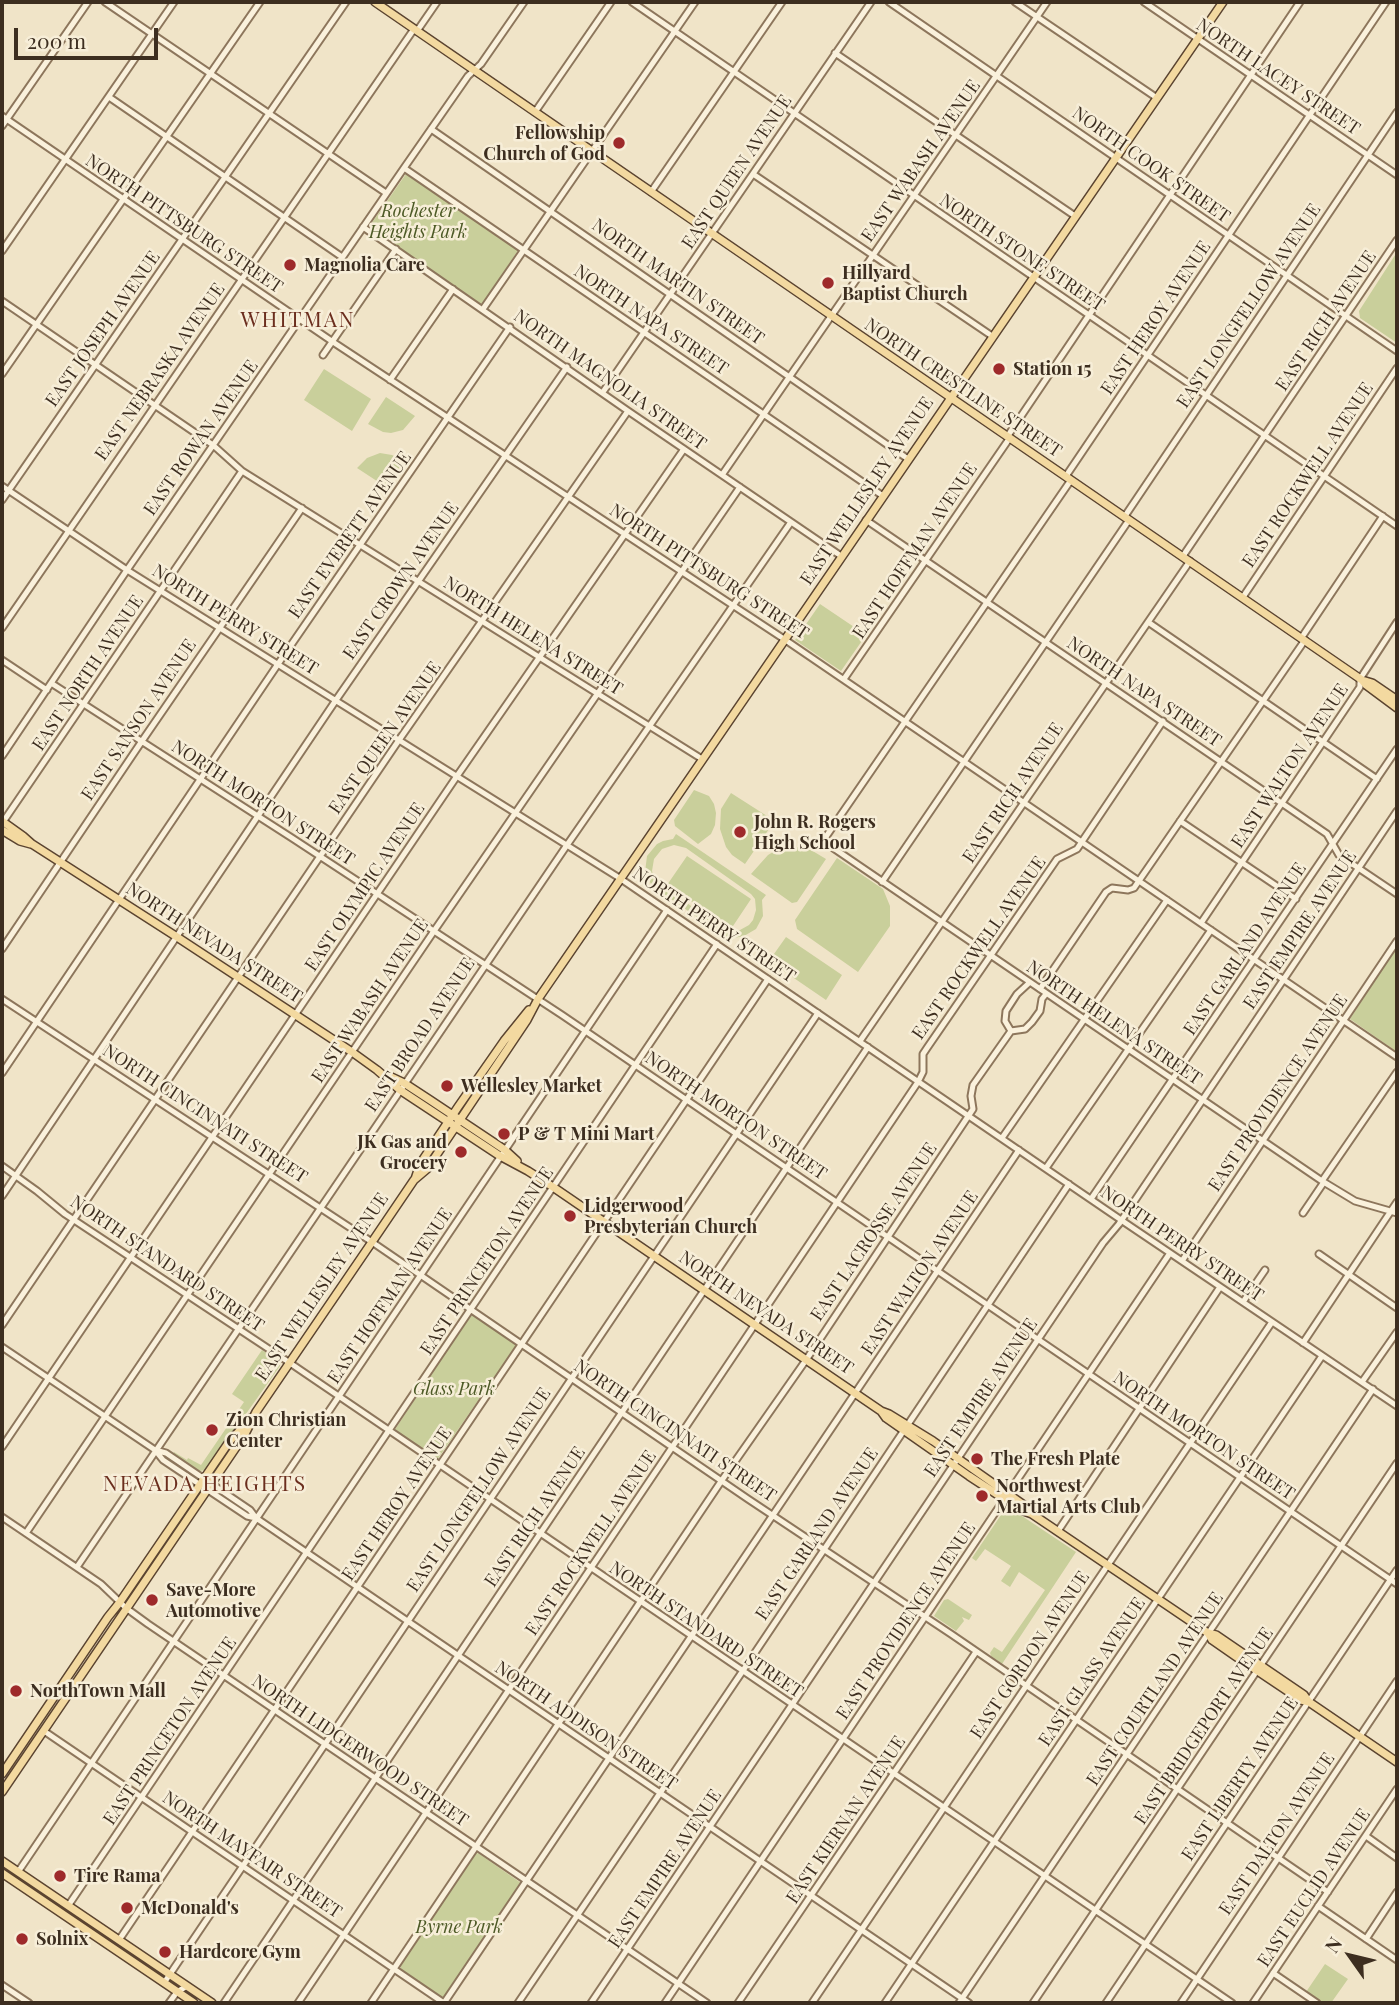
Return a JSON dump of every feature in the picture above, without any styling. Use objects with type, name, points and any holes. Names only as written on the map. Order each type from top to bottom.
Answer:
[{"type":"main road","name":"NORTH CRESTLINE STREET","points":[[375,2],[1303,638],[1397,708]]},
{"type":"main road","name":"EAST WELLESLEY AVENUE","points":[[2,1792],[44,1731],[123,1605],[206,1484],[245,1434],[256,1412],[414,1180],[420,1164],[527,1020],[538,999],[784,639],[1223,2]]},
{"type":"main road","name":"NORTH CRESTLINE STREET","points":[[1361,679],[1397,700]]},
{"type":"main road","name":"NORTH NEVADA STREET","points":[[2,824],[20,841],[32,844],[119,899],[554,1187],[881,1411],[889,1413],[906,1428],[1006,1496],[1024,1505],[1032,1514],[1208,1633],[1212,1640],[1259,1668],[1301,1700],[1309,1702],[1397,1762]]},
{"type":"main road","name":"EAST WELLESLEY AVENUE","points":[[2,1774],[108,1616],[123,1605]]},
{"type":"main road","points":[[2,1861],[212,2003]]},
{"type":"main road","points":[[2,1873],[194,2003]]},
{"type":"main road","points":[[114,1949],[118,1947],[145,1958]]},
{"type":"street","points":[[2,127],[4,118],[88,2]]},
{"type":"street","points":[[105,2],[386,193]]},
{"type":"street","points":[[2,251],[174,2]]},
{"type":"street","points":[[2,374],[260,2]]},
{"type":"street","name":"EAST JOSEPH AVENUE","points":[[2,500],[346,2]]},
{"type":"street","name":"EAST NEBRASKA AVENUE","points":[[2,628],[327,155],[437,2]]},
{"type":"street","name":"EAST ROWAN AVENUE","points":[[2,756],[386,193],[524,2]]},
{"type":"street","points":[[535,112],[611,2]]},
{"type":"street","name":"NORTH STONE STREET","points":[[632,2],[1397,526]]},
{"type":"street","points":[[484,309],[695,2]]},
{"type":"street","points":[[651,192],[782,2]]},
{"type":"street","name":"EAST QUEEN AVENUE","points":[[603,392],[871,2]]},
{"type":"street","name":"NORTH COOK STREET","points":[[889,2],[1397,351]]},
{"type":"street","points":[[1015,2],[1157,98]]},
{"type":"street","name":"EAST WABASH AVENUE","points":[[722,475],[1047,2]]},
{"type":"street","name":"NORTH LACEY STREET","points":[[1144,2],[1397,175]]},
{"type":"street","name":"EAST HOFFMAN AVENUE","points":[[844,679],[1300,2]]},
{"type":"street","name":"EAST HEROY AVENUE","points":[[822,841],[986,602],[1147,356],[1386,2]]},
{"type":"street","points":[[835,53],[1075,216]]},
{"type":"street","points":[[109,97],[342,257]]},
{"type":"street","name":"EAST LONGFELLOW AVENUE","points":[[882,882],[1046,643],[1206,396],[1397,112]]},
{"type":"street","name":"NORTH PITTSBURG STREET","points":[[4,118],[390,380],[844,679],[1397,1057]]},
{"type":"street","name":"NORTH MARTIN STREET","points":[[431,129],[908,459]]},
{"type":"street","name":"NORTH NAPA STREET","points":[[404,168],[883,496]]},
{"type":"street","points":[[753,174],[992,337]]},
{"type":"street","name":"NORTH MAGNOLIA STREET","points":[[363,227],[841,556]]},
{"type":"street","name":"EAST RICH AVENUE","points":[[860,1041],[1148,622],[1264,436],[1397,240]]},
{"type":"street","points":[[323,355],[396,250]]},
{"type":"street","points":[[390,380],[453,289]]},
{"type":"street","name":"NORTH HELENA STREET","points":[[2,301],[214,445],[242,471],[702,759]]},
{"type":"street","name":"EAST EVERETT AVENUE","points":[[2,1073],[510,327]]},
{"type":"street","name":"EAST CROWN AVENUE","points":[[2,1196],[336,700],[567,367]]},
{"type":"street","name":"EAST ROCKWELL AVENUE","points":[[1243,597],[1397,368]]},
{"type":"street","name":"EAST QUEEN AVENUE","points":[[2,1325],[320,856],[628,411]]},
{"type":"street","name":"EAST OLYMPIC AVENUE","points":[[2,1447],[457,776],[684,449]]},
{"type":"street","name":"EAST NORTH AVENUE","points":[[2,824],[242,471]]},
{"type":"street","name":"NORTH PERRY STREET","points":[[2,486],[127,570],[621,879],[1397,1406]]},
{"type":"street","name":"EAST WABASH AVENUE","points":[[26,1533],[434,931],[740,487]]},
{"type":"street","name":"EAST SANSON AVENUE","points":[[2,949],[302,508]]},
{"type":"street","points":[[1040,989],[1106,892],[1112,888],[1134,888],[1263,702],[1383,516]]},
{"type":"street","name":"NORTH NAPA STREET","points":[[866,520],[1327,834],[1339,855],[1397,894]]},
{"type":"street","name":"EAST BROAD AVENUE","points":[[77,1567],[402,1086],[791,522]]},
{"type":"street","points":[[1148,622],[1377,779]]},
{"type":"street","name":"EAST WALTON AVENUE","points":[[1201,923],[1360,687],[1361,679],[1397,622]]},
{"type":"street","points":[[2,660],[47,690]]},
{"type":"street","name":"NORTH MORTON STREET","points":[[51,683],[586,1031],[1397,1584]]},
{"type":"street","name":"EAST ROCKWELL AVENUE","points":[[298,2003],[918,1082],[923,1073],[923,1054],[1057,859],[1077,849],[1163,721]]},
{"type":"street","name":"EAST GARLAND AVENUE","points":[[1091,1199],[1397,749]]},
{"type":"street","name":"EAST EMPIRE AVENUE","points":[[591,2003],[1397,811]]},
{"type":"street","points":[[1180,821],[1296,899]]},
{"type":"street","name":"NORTH HELENA STREET","points":[[822,841],[1323,1181],[1355,1201],[1394,1212]]},
{"type":"street","points":[[1002,1138],[1167,900]]},
{"type":"street","name":"EAST HOFFMAN AVENUE","points":[[18,1872],[667,910]]},
{"type":"street","points":[[1046,1168],[1211,930]]},
{"type":"street","name":"EAST PROVIDENCE AVENUE","points":[[1182,1261],[1397,941]]},
{"type":"street","name":"EAST PRINCETON AVENUE","points":[[68,1906],[716,944]]},
{"type":"street","name":"EAST HEROY AVENUE","points":[[119,1941],[768,979]]},
{"type":"street","points":[[1011,1031],[1005,1021],[1006,1011],[1017,994],[1029,983]]},
{"type":"street","name":"EAST LACROSSE AVENUE","points":[[371,2003],[973,1109],[973,1085],[1011,1031],[1025,1029],[1032,1022],[1040,1011],[1042,999],[1046,994]]},
{"type":"street","name":"NORTH CINCINNATI STREET","points":[[2,999],[372,1241],[1328,1892]]},
{"type":"street","name":"EAST LONGFELLOW AVENUE","points":[[164,1983],[818,1013]]},
{"type":"street","name":"EAST RICH AVENUE","points":[[224,2003],[868,1047]]},
{"type":"street","points":[[1303,1213],[1397,1072]]},
{"type":"street","name":"EAST WALTON AVENUE","points":[[444,2003],[1019,1150]]},
{"type":"street","name":"NORTH STANDARD STREET","points":[[2,1166],[74,1220],[290,1363],[1232,2003]]},
{"type":"street","name":"EAST GARLAND AVENUE","points":[[517,2003],[1069,1184]]},
{"type":"street","points":[[1303,1343],[1394,1212],[1397,1202]]},
{"type":"street","name":"EAST PROVIDENCE AVENUE","points":[[665,2003],[1170,1253]]},
{"type":"street","points":[[1319,1254],[1397,1308]]},
{"type":"street","points":[[1243,1302],[1265,1270]]},
{"type":"street","points":[[1058,1531],[1220,1287]]},
{"type":"street","name":"EAST GORDON AVENUE","points":[[812,2003],[1272,1322]]},
{"type":"street","points":[[1362,1382],[1397,1332]]},
{"type":"street","name":"NORTH ADDISON STREET","points":[[2,1347],[155,1450],[166,1454],[247,1516],[256,1518],[912,1964],[960,2001],[969,2003]]},
{"type":"street","name":"EAST GLASS AVENUE","points":[[885,2003],[1322,1356]]},
{"type":"street","name":"EAST COURTLAND AVENUE","points":[[960,2001],[1373,1389]]},
{"type":"street","name":"EAST BRIDGEPORT AVENUE","points":[[1033,2003],[1397,1463]]},
{"type":"street","name":"NORTH LIDGERWOOD STREET","points":[[2,1517],[102,1584],[123,1605],[174,1641],[707,2003]]},
{"type":"street","name":"EAST LIBERTY AVENUE","points":[[1107,2003],[1397,1570]]},
{"type":"street","name":"EAST KIERNAN AVENUE","points":[[738,2003],[976,1652]]},
{"type":"street","name":"EAST DALTON AVENUE","points":[[1181,2003],[1397,1681]]},
{"type":"street","name":"NORTH MAYFAIR STREET","points":[[44,1731],[444,2003]]},
{"type":"street","name":"EAST EUCLID AVENUE","points":[[1253,2003],[1397,1789]]},
{"type":"street","points":[[1366,1836],[1397,1858]]},
{"type":"street","points":[[1366,1939],[1397,1892]]},
{"type":"street","points":[[1318,1906],[1397,1960]]},
{"type":"street","points":[[1273,1973],[1317,2003]]},
{"type":"street","points":[[2,1985],[24,2002]]},
{"type":"street","points":[[169,2003],[177,1992],[187,1986]]},
{"type":"street","name":"NORTH STANDARD STREET","points":[[1222,1996],[1226,2003]]},
{"type":"green space","name":"Rochester Heights Park","points":[[406,174],[519,249],[483,303],[480,304],[371,228],[371,224]]},
{"type":"green space","points":[[1397,252],[1397,343],[1360,318],[1359,311]]},
{"type":"green space","points":[[324,369],[371,399],[352,431],[304,400]]},
{"type":"green space","points":[[386,397],[415,416],[403,430],[383,432],[368,424]]},
{"type":"green space","points":[[380,453],[404,461],[386,487],[357,468],[367,458]]},
{"type":"green space","points":[[820,604],[866,635],[841,671],[795,640]]},
{"type":"green space","points":[[694,790],[709,796],[716,813],[711,834],[698,844],[675,826],[674,820]]},
{"type":"green space","points":[[731,793],[767,816],[769,829],[745,864],[726,847],[720,829],[721,809]]},
{"type":"green space","points":[[676,834],[766,895],[762,900],[763,916],[756,929],[744,936],[726,937],[652,886],[645,872],[647,856],[657,844],[673,839]],"holes":[[[674,845],[686,848],[751,894],[755,899],[756,910],[749,925],[734,931],[722,928],[656,881],[652,871],[654,859],[662,849]]]},
{"type":"green space","points":[[790,846],[811,850],[826,859],[797,902],[792,903],[751,874],[768,855]]},
{"type":"green space","points":[[687,856],[751,899],[731,929],[667,885]]},
{"type":"green space","points":[[837,858],[883,889],[890,906],[890,926],[858,972],[797,929],[795,920]]},
{"type":"green space","points":[[786,937],[842,975],[826,1000],[769,961]]},
{"type":"green space","points":[[1397,947],[1397,1052],[1350,1019]]},
{"type":"green space","name":"Glass Park","points":[[470,1316],[474,1316],[515,1344],[515,1347],[437,1460],[394,1431]]},
{"type":"green space","points":[[262,1350],[280,1362],[280,1366],[206,1470],[199,1471],[173,1454],[174,1452],[201,1465],[244,1402],[232,1394]]},
{"type":"green space","points":[[1007,1506],[1076,1552],[1002,1664],[990,1653],[994,1647],[1002,1652],[1045,1590],[1019,1572],[1010,1587],[1001,1581],[1011,1566],[985,1549],[976,1561],[972,1558]]},
{"type":"green space","points":[[948,1599],[972,1615],[969,1620],[962,1617],[964,1621],[956,1631],[934,1616],[944,1600]]},
{"type":"green space","name":"Byrne Park","points":[[478,1853],[521,1883],[443,1998],[402,1971],[400,1966]]},
{"type":"green space","points":[[1325,1964],[1348,1979],[1331,2003],[1324,2003],[1306,1992]]},
{"type":"place","name":"Fellowship Church of God","points":[[619,143]]},
{"type":"place","name":"Magnolia Care","points":[[290,265]]},
{"type":"place","name":"Hillyard Baptist Church","points":[[828,283]]},
{"type":"place","name":"Station 15","points":[[999,369]]},
{"type":"place","name":"John R. Rogers High School","points":[[740,832]]},
{"type":"place","name":"Wellesley Market","points":[[447,1086]]},
{"type":"place","name":"P & T Mini Mart","points":[[504,1134]]},
{"type":"place","name":"JK Gas and Grocery","points":[[461,1152]]},
{"type":"place","name":"Lidgerwood Presbyterian Church","points":[[570,1216]]},
{"type":"place","name":"Zion Christian Center","points":[[212,1430]]},
{"type":"place","name":"The Fresh Plate","points":[[977,1459]]},
{"type":"place","name":"Northwest Martial Arts Club","points":[[982,1496]]},
{"type":"place","name":"Save-More Automotive","points":[[152,1600]]},
{"type":"place","name":"NorthTown Mall","points":[[16,1691]]},
{"type":"place","name":"Tire Rama","points":[[60,1876]]},
{"type":"place","name":"McDonald's","points":[[127,1908]]},
{"type":"place","name":"Solnix","points":[[22,1939]]},
{"type":"place","name":"Hardcore Gym","points":[[165,1952]]},
{"type":"district","name":"WHITMAN","points":[[298,320]]},
{"type":"district","name":"NEVADA HEIGHTS","points":[[205,1484]]}]
